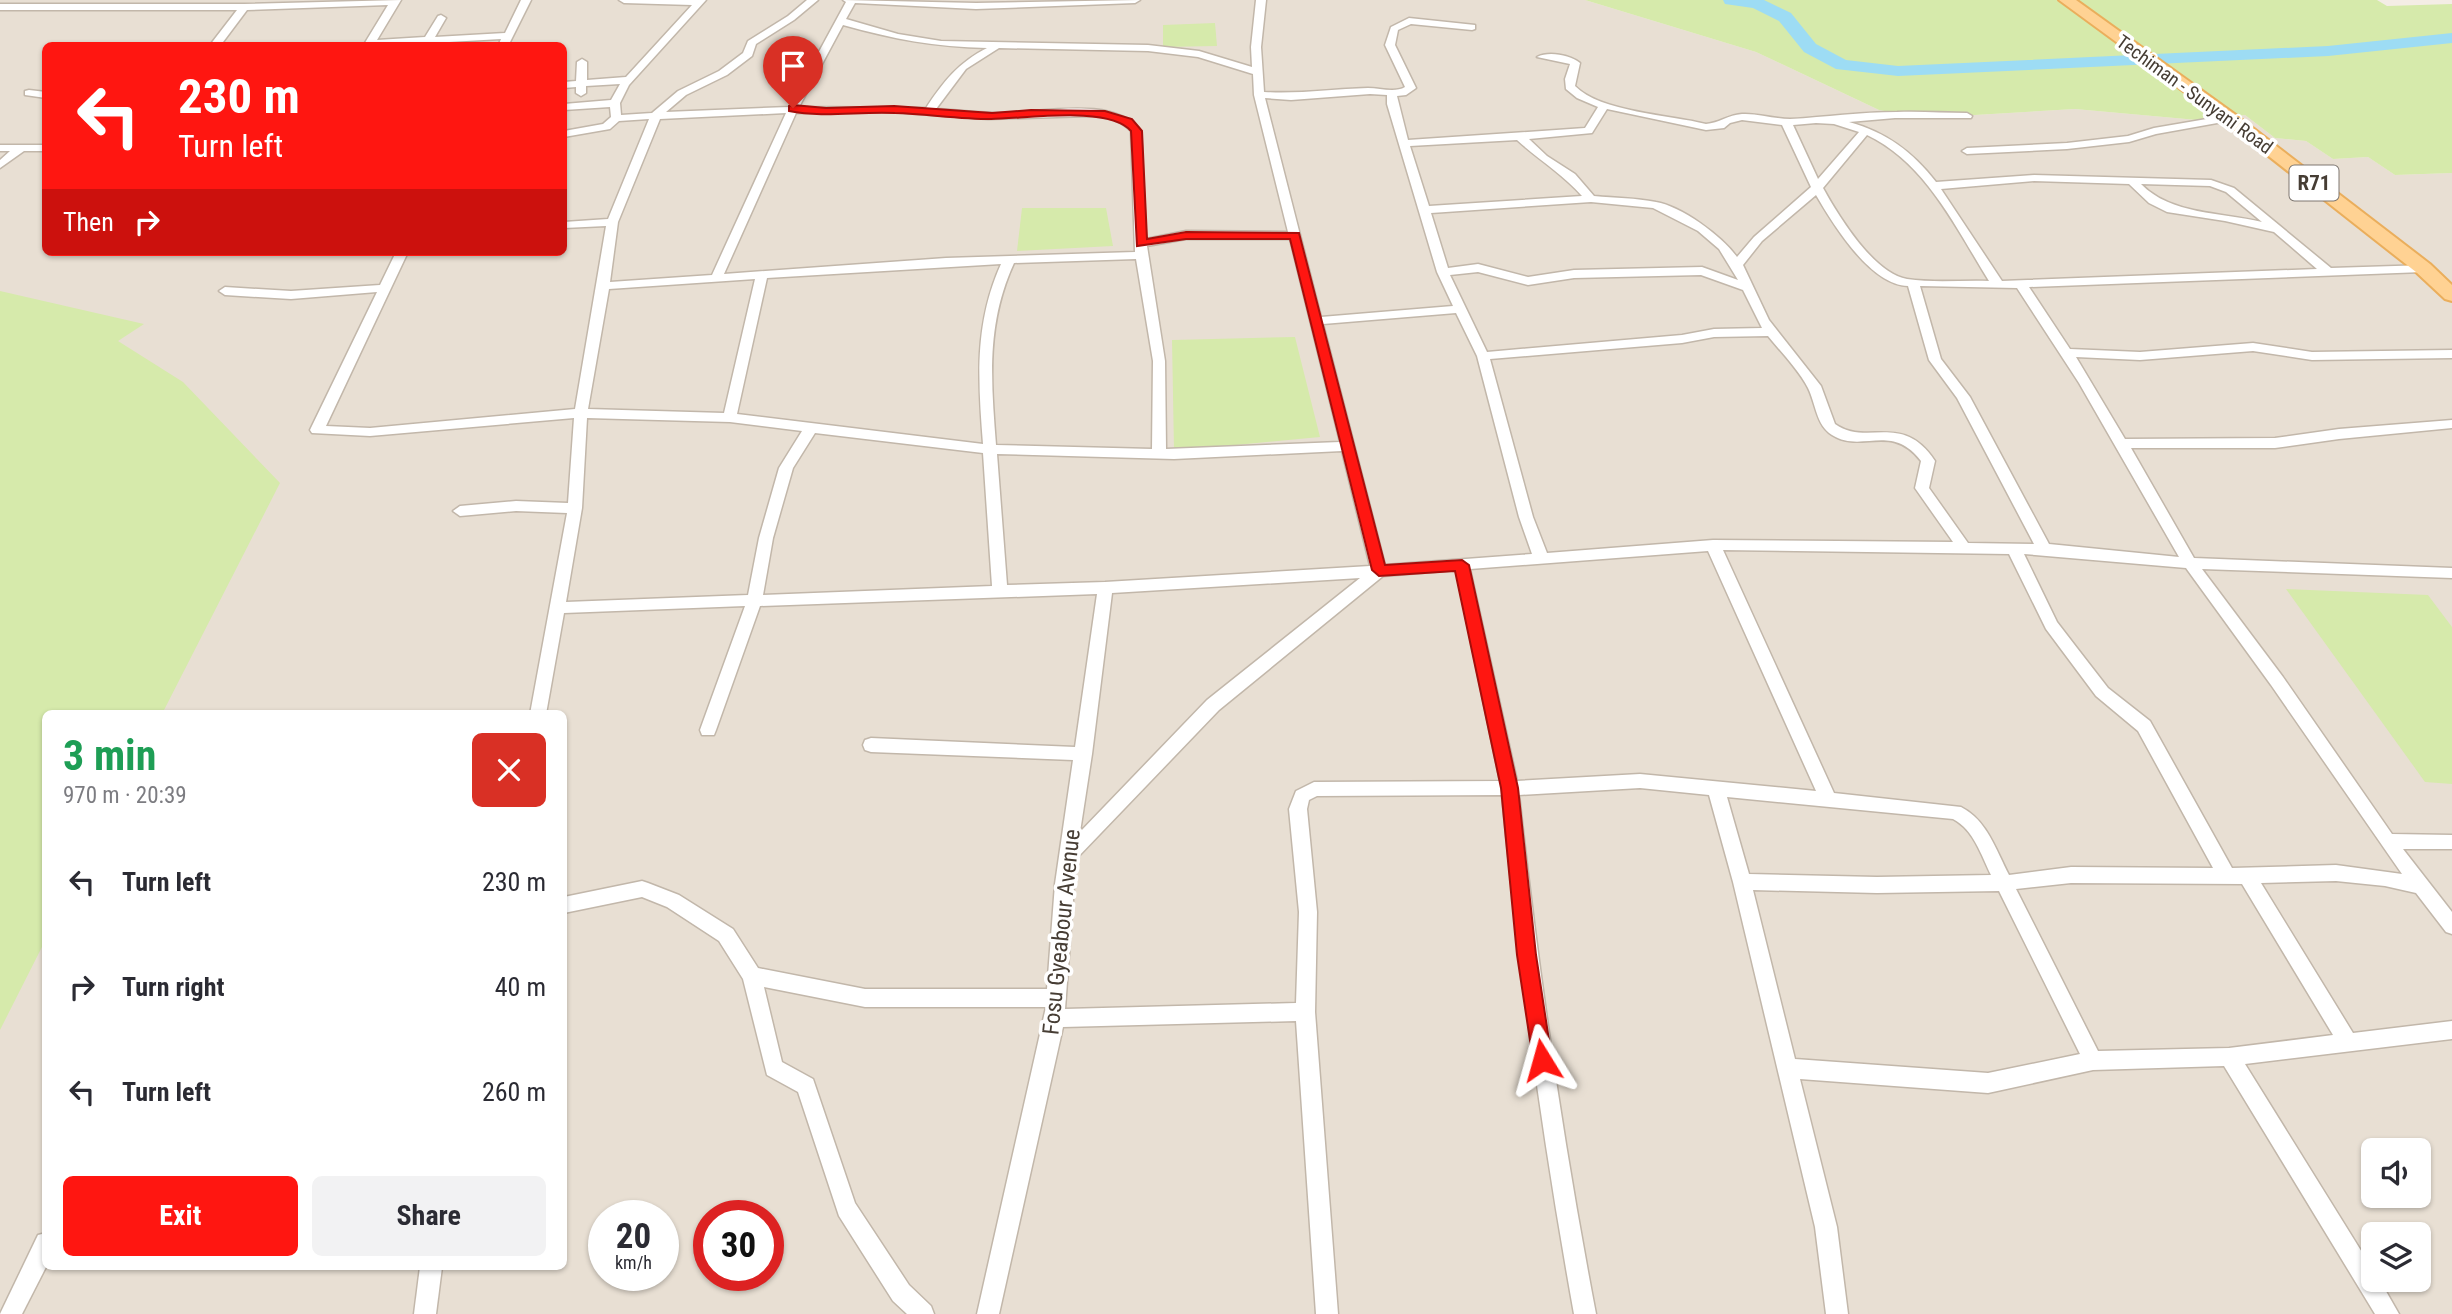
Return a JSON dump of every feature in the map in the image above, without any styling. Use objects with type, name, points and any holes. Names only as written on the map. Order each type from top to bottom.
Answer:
[{"type":"main road","name":"Techiman - Sunyani Road","points":[[2066,0],[2230,118],[2450,290]]},
{"type":"street","points":[[466,42],[505,41],[526,0]]},
{"type":"street","points":[[624,0],[700,1]]},
{"type":"street","points":[[539,710],[575,508],[581,413],[612,222],[656,115],[682,93],[723,73],[751,51],[751,43],[791,18],[813,0]]},
{"type":"street","points":[[717,277],[793,108],[851,0],[976,6],[1135,0]]},
{"type":"street","points":[[1261,0],[1256,47],[1259,95],[1379,570]]},
{"type":"street","points":[[0,7],[228,3],[244,7],[396,1]]},
{"type":"street","points":[[369,42],[396,1]]},
{"type":"street","points":[[616,118],[615,103],[629,80],[700,1]]},
{"type":"street","points":[[217,42],[244,7]]},
{"type":"street","points":[[428,42],[441,18]]},
{"type":"street","points":[[841,21],[897,37],[941,44],[996,47],[1113,45],[1199,54],[1258,72]]},
{"type":"street","points":[[1259,95],[1291,97],[1370,91],[1402,93],[1411,88],[1390,46],[1394,29],[1409,21],[1472,27]]},
{"type":"street","points":[[929,112],[952,77],[968,61],[996,47]]},
{"type":"street","points":[[1542,57],[1567,59],[1575,63],[1569,81],[1571,89],[1582,97],[1604,106],[1706,127],[1720,126],[1736,117],[1786,122],[1895,115],[1968,116]]},
{"type":"street","points":[[580,106],[582,62]]},
{"type":"street","points":[[567,85],[629,80]]},
{"type":"street","points":[[1392,92],[1404,143],[1443,272],[1483,356],[1526,517],[1541,557]]},
{"type":"street","points":[[29,93],[42,95]]},
{"type":"street","points":[[567,107],[615,103]]},
{"type":"street","points":[[1404,143],[1588,131],[1604,106]]},
{"type":"street","points":[[567,134],[606,127],[616,118],[793,108],[992,116],[1105,114],[1128,121],[1136,131],[1141,250],[1159,361],[1159,454]]},
{"type":"street","points":[[1967,151],[2067,146],[2129,139],[2154,131],[2230,118]]},
{"type":"street","points":[[1832,120],[1865,131],[1898,148],[1932,186],[1998,285]]},
{"type":"street","points":[[1786,122],[1816,188],[1857,250],[1891,278],[1913,283],[1998,285],[2423,268]]},
{"type":"street","points":[[1737,265],[1764,233],[1816,188],[1865,131]]},
{"type":"street","points":[[1520,137],[1543,158],[1571,176],[1591,199]]},
{"type":"street","points":[[0,148],[42,148]]},
{"type":"street","points":[[0,165],[21,148]]},
{"type":"street","points":[[1932,186],[2034,178],[2220,185],[2329,272]]},
{"type":"street","points":[[2133,182],[2147,198],[2168,209],[2218,216],[2275,229]]},
{"type":"street","points":[[1424,210],[1591,199],[1656,205],[1702,229],[1723,246],[1737,265],[1763,321],[1814,386],[1829,426],[1840,434],[1852,437],[1889,436],[1915,444],[1928,461],[1922,488],[1965,549]]},
{"type":"street","points":[[567,225],[612,222]]},
{"type":"street","points":[[603,286],[1141,250],[1186,235],[1295,236]]},
{"type":"street","points":[[1723,246],[1751,251]]},
{"type":"street","points":[[400,256],[317,430],[370,432],[581,413],[730,418],[988,449],[1159,454],[1348,446]]},
{"type":"street","points":[[1000,591],[984,368],[995,291],[1009,260]]},
{"type":"street","points":[[1443,272],[1478,268],[1528,281],[1574,274],[1702,271],[1748,288]]},
{"type":"street","points":[[730,418],[762,274]]},
{"type":"street","points":[[1913,283],[1935,360],[1963,397],[2044,549]]},
{"type":"street","points":[[2021,284],[2066,353],[2190,563],[2277,681],[2387,842],[2452,926]]},
{"type":"street","points":[[225,292],[291,295],[384,288]]},
{"type":"street","points":[[1315,321],[1462,309]]},
{"type":"street","points":[[1483,356],[1682,339],[1714,333],[1772,332]]},
{"type":"street","points":[[2066,353],[2140,356],[2252,347],[2323,356],[2452,354]]},
{"type":"street","points":[[2120,444],[2275,443],[2339,434],[2452,424]]},
{"type":"street","points":[[708,730],[755,598],[765,538],[786,468],[810,429]]},
{"type":"street","points":[[460,511],[516,506],[575,508]]},
{"type":"street","points":[[1713,545],[1828,798]]},
{"type":"street","points":[[559,608],[755,598],[1105,588],[1462,565],[1713,545],[2044,549],[2190,563],[2452,573]]},
{"type":"street","points":[[2014,549],[2051,625],[2064,643],[2102,692],[2144,726],[2227,876]]},
{"type":"street","points":[[1462,565],[1510,788],[1527,955],[1562,1191],[1585,1314]]},
{"type":"street","points":[[1069,855],[1213,705],[1379,570]]},
{"type":"street","name":"Fosu Gyeabour Avenue","points":[[988,1314],[1055,1018],[1064,884],[1105,588]]},
{"type":"street","points":[[871,745],[1084,754]]},
{"type":"street","points":[[1327,1314],[1306,1012],[1308,912],[1298,809],[1302,796],[1314,789],[1510,788],[1640,781],[1943,810],[1962,815],[1969,819],[1978,831],[2093,1061]]},
{"type":"street","points":[[1716,788],[1742,882],[1826,1227],[1837,1314]]},
{"type":"street","points":[[2387,842],[2452,842]]},
{"type":"street","points":[[1742,882],[1877,885],[2005,883],[2071,876],[2336,873],[2385,878],[2420,886]]},
{"type":"street","points":[[2247,876],[2348,1043]]},
{"type":"street","points":[[567,904],[642,889],[673,901],[726,935],[752,976],[774,1068],[806,1086],[846,1209],[901,1293],[923,1314]]},
{"type":"street","points":[[752,976],[866,998],[1058,998]]},
{"type":"street","points":[[1055,1018],[1306,1012]]},
{"type":"street","points":[[1788,1068],[1988,1083],[2093,1061],[2229,1057],[2452,1030]]},
{"type":"street","points":[[2229,1057],[2389,1314]]},
{"type":"street","points":[[9,1314],[42,1251]]},
{"type":"street","points":[[425,1314],[431,1270]]},
{"type":"shaded area","points":[[0,0],[1585,0],[1756,52],[1879,110],[1924,118],[2075,109],[2197,120],[2245,115],[2275,138],[2306,141],[2333,159],[2368,157],[2395,175],[2452,173],[2452,1314],[0,1314]]},
{"type":"green space","points":[[1585,0],[2377,0],[2387,6],[2452,4],[2452,173],[2395,175],[2368,157],[2333,159],[2306,141],[2275,138],[2245,115],[2197,120],[2075,109],[1924,118],[1879,110],[1756,52]]},
{"type":"green space","points":[[1215,23],[1217,46],[1163,47],[1163,25]]},
{"type":"green space","points":[[1022,208],[1106,208],[1113,246],[1017,251]]},
{"type":"green space","points":[[0,291],[144,324],[118,341],[183,382],[280,483],[164,710],[42,710],[42,947],[0,1030]]},
{"type":"green space","points":[[1295,337],[1320,437],[1174,451],[1172,340]]},
{"type":"green space","points":[[2286,589],[2428,595],[2452,627],[2452,784],[2425,782]]},
{"type":"waterway","points":[[1731,0],[1757,3],[1785,17],[1810,48],[1842,65],[1898,71],[2328,51],[2452,38]]},
{"type":"route","points":[[793,108],[826,111],[894,109],[992,116],[1031,113],[1105,114],[1128,121],[1136,131],[1141,244],[1186,235],[1295,236],[1379,570],[1462,565],[1510,788],[1527,955],[1542,1060]]}]
